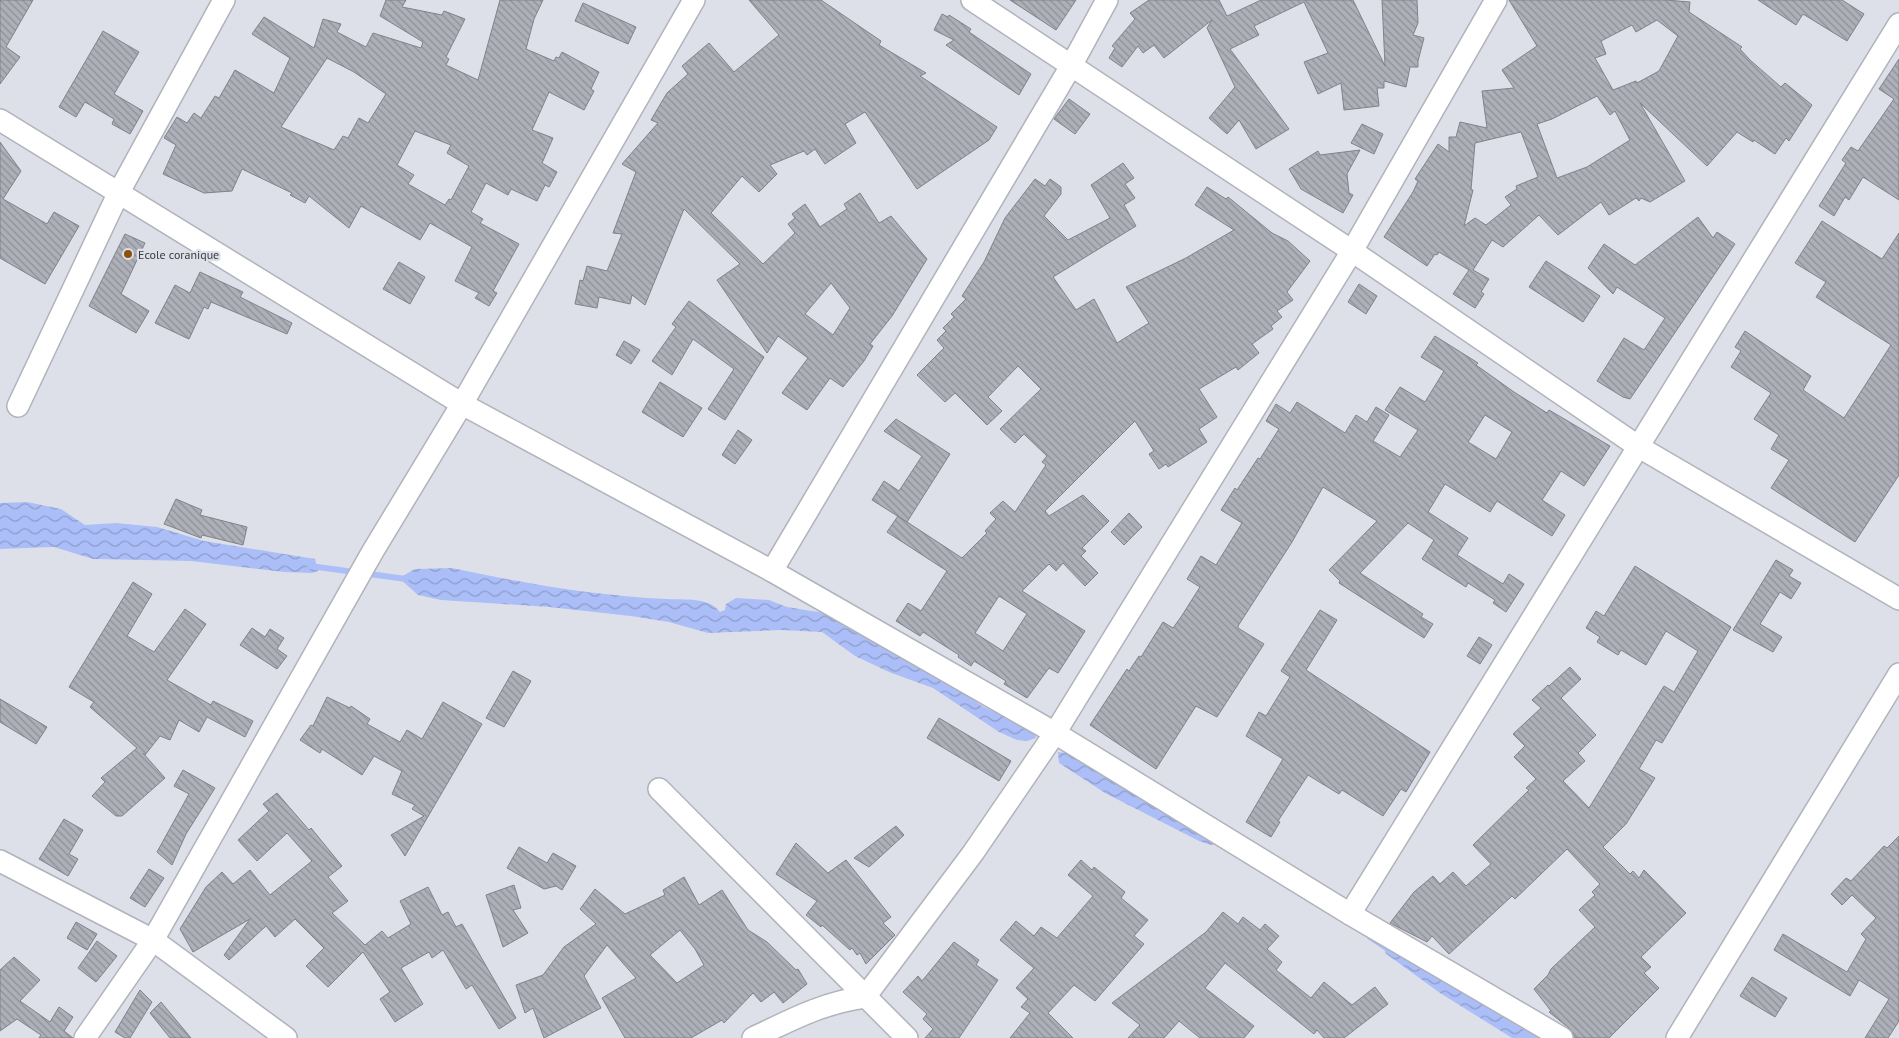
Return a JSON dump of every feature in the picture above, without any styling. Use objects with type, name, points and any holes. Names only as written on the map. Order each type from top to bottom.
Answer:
[{"type":"street","points":[[18,406],[119,192],[224,0]]},
{"type":"street","points":[[85,1038],[152,940],[374,551],[462,404],[694,0]]},
{"type":"street","points":[[972,0],[1352,251],[1639,446],[1899,599]]},
{"type":"street","points":[[772,571],[1107,0]]},
{"type":"street","points":[[758,1037],[812,1009],[840,1000],[865,997],[973,852],[1055,733],[1352,251],[1496,0]]},
{"type":"street","points":[[1350,914],[1899,24]]},
{"type":"street","points":[[0,120],[462,404],[772,571],[1055,733],[1350,914],[1562,1038]]},
{"type":"street","points":[[1677,1038],[1899,674]]},
{"type":"street","points":[[659,789],[907,1038]]},
{"type":"street","points":[[0,861],[152,940],[286,1038]]},
{"type":"water","points":[[27,502],[61,509],[85,525],[116,523],[157,527],[204,541],[315,559],[318,571],[312,573],[284,572],[191,561],[93,559],[54,547],[0,549],[0,503]]},
{"type":"water","points":[[452,568],[532,584],[586,592],[696,600],[710,604],[720,612],[725,610],[726,604],[736,598],[769,600],[787,607],[824,613],[932,670],[982,706],[1034,731],[1036,738],[1027,741],[1017,740],[999,732],[933,688],[889,672],[855,656],[822,632],[781,630],[708,633],[669,622],[631,616],[549,607],[441,600],[418,595],[399,578],[415,569]]},
{"type":"water","points":[[1058,752],[1073,754],[1219,843],[1211,845],[1199,841],[1105,793],[1059,763]]},
{"type":"water","points":[[1385,942],[1545,1038],[1512,1038],[1440,993],[1385,953]]},
{"type":"building","points":[[0,0],[33,0],[6,47],[20,57],[0,84]]},
{"type":"building","points":[[386,0],[406,0],[402,7],[442,15],[444,11],[465,19],[446,57],[449,59],[446,65],[478,80],[500,0],[543,0],[534,19],[526,49],[554,61],[556,57],[559,58],[562,52],[599,72],[591,89],[594,91],[584,110],[549,92],[532,130],[553,138],[542,163],[557,172],[549,187],[545,185],[537,201],[511,189],[508,195],[486,183],[471,212],[483,219],[480,223],[519,244],[493,291],[497,293],[489,306],[475,298],[479,293],[455,281],[472,247],[430,223],[420,240],[361,206],[349,228],[309,196],[305,203],[290,195],[292,193],[242,169],[232,191],[204,193],[163,174],[176,145],[164,138],[177,117],[187,123],[194,113],[201,118],[215,96],[219,98],[235,70],[274,93],[290,58],[252,34],[264,17],[314,48],[323,19],[341,24],[337,32],[366,47],[373,33],[421,48],[423,42],[380,16]],"holes":[[[327,58],[354,72],[386,94],[368,123],[359,118],[348,138],[343,136],[334,150],[281,127]],[[415,131],[451,145],[447,153],[469,166],[451,200],[449,199],[445,205],[408,184],[414,175],[397,165]]]},
{"type":"building","points":[[749,0],[821,0],[881,41],[879,45],[926,73],[920,76],[997,127],[989,140],[917,189],[865,112],[845,124],[856,143],[825,164],[815,149],[807,155],[804,151],[770,165],[777,174],[759,192],[742,176],[711,213],[763,264],[795,233],[788,224],[795,218],[792,214],[805,204],[820,227],[847,209],[844,204],[860,193],[879,223],[891,216],[927,259],[892,316],[870,344],[873,346],[864,361],[843,387],[830,378],[807,410],[782,393],[808,358],[778,336],[767,353],[717,280],[740,264],[684,209],[645,305],[632,295],[630,304],[599,297],[597,308],[575,304],[580,280],[583,281],[587,266],[607,271],[622,234],[613,233],[636,172],[622,164],[658,123],[651,120],[667,93],[688,74],[682,66],[709,43],[734,72],[779,35]],"holes":[[[831,283],[850,308],[833,335],[805,314]]]},
{"type":"building","points":[[1010,0],[1076,0],[1056,30]]},
{"type":"building","points":[[1149,0],[1219,0],[1227,16],[1261,0],[1353,0],[1385,66],[1382,0],[1417,0],[1418,23],[1413,35],[1424,38],[1418,67],[1410,67],[1406,87],[1384,81],[1384,88],[1377,88],[1379,106],[1344,110],[1341,83],[1318,94],[1304,62],[1328,53],[1304,2],[1254,26],[1259,35],[1230,49],[1289,129],[1256,149],[1239,120],[1227,134],[1209,118],[1235,87],[1207,28],[1212,20],[1164,58],[1154,45],[1143,53],[1138,46],[1122,67],[1109,58],[1115,48],[1112,46],[1135,19],[1130,13]]},
{"type":"building","points":[[1509,0],[1666,0],[1690,2],[1689,12],[1742,47],[1740,49],[1750,60],[1781,87],[1785,83],[1812,105],[1789,141],[1786,138],[1775,154],[1754,140],[1753,142],[1737,132],[1707,166],[1640,103],[1685,181],[1650,202],[1641,198],[1639,201],[1636,198],[1609,215],[1601,202],[1558,235],[1539,215],[1503,247],[1492,240],[1473,270],[1489,279],[1481,292],[1484,294],[1475,308],[1453,294],[1469,270],[1439,252],[1437,255],[1435,254],[1427,266],[1384,237],[1413,192],[1418,181],[1415,179],[1438,144],[1449,152],[1449,137],[1456,137],[1460,122],[1487,128],[1482,91],[1514,88],[1502,70],[1537,46]],"holes":[[[1657,20],[1678,36],[1659,71],[1637,83],[1636,81],[1613,90],[1595,58],[1606,54],[1601,41],[1632,25],[1636,32]],[[1597,96],[1610,115],[1615,111],[1630,140],[1587,167],[1557,178],[1537,124],[1552,119]],[[1521,132],[1538,177],[1516,186],[1517,189],[1505,197],[1511,205],[1486,225],[1475,218],[1464,226],[1473,190],[1471,190],[1475,143]]]},
{"type":"building","points":[[1758,0],[1842,0],[1864,14],[1847,41],[1803,14],[1796,25]]},
{"type":"building","points":[[583,3],[636,27],[628,44],[575,21]]},
{"type":"building","points":[[942,14],[948,17],[949,15],[971,29],[969,32],[1031,74],[1019,95],[946,45],[954,40],[934,30]]},
{"type":"building","points":[[103,31],[139,52],[114,94],[143,111],[130,134],[112,124],[114,119],[85,102],[76,117],[59,107]]},
{"type":"building","points":[[1899,59],[1899,200],[1863,177],[1849,200],[1845,197],[1834,216],[1819,206],[1846,163],[1842,160],[1851,147],[1858,151],[1894,99],[1879,89]]},
{"type":"building","points":[[1069,99],[1090,114],[1075,134],[1054,119]]},
{"type":"building","points":[[1362,124],[1383,134],[1374,154],[1351,143]]},
{"type":"building","points":[[0,142],[21,171],[3,199],[47,224],[54,212],[79,226],[45,284],[0,258]]},
{"type":"building","points":[[1360,150],[1347,174],[1349,193],[1353,195],[1343,213],[1301,189],[1289,169],[1318,151],[1320,155]]},
{"type":"building","points":[[1123,163],[1134,178],[1125,184],[1135,198],[1124,205],[1136,226],[1053,277],[1076,310],[1094,299],[1117,343],[1149,323],[1126,287],[1186,258],[1234,230],[1195,205],[1207,187],[1226,199],[1228,197],[1272,233],[1288,241],[1310,261],[1287,292],[1293,300],[1277,311],[1282,317],[1271,326],[1273,329],[1252,344],[1259,353],[1238,370],[1236,367],[1199,389],[1217,417],[1199,429],[1207,442],[1168,467],[1166,464],[1159,469],[1149,454],[1154,451],[1135,421],[1045,511],[1049,516],[1083,495],[1109,521],[1082,548],[1086,551],[1081,556],[1098,573],[1085,586],[1063,563],[1056,571],[1049,564],[1022,591],[1085,631],[1058,673],[1049,668],[1027,698],[1004,684],[1006,681],[974,661],[971,666],[958,657],[959,655],[923,632],[920,636],[896,621],[908,603],[921,611],[947,571],[887,532],[898,516],[962,558],[987,533],[985,531],[996,519],[990,513],[1003,501],[1015,512],[1046,465],[1042,462],[1047,456],[1024,434],[1015,443],[1000,429],[1041,389],[1018,366],[988,397],[1002,411],[987,425],[955,393],[945,402],[917,375],[944,348],[937,340],[946,331],[943,328],[954,317],[951,314],[966,299],[962,296],[984,262],[1005,218],[1035,179],[1045,186],[1050,179],[1061,187],[1061,194],[1044,216],[1068,240],[1110,218],[1091,185]],"holes":[[[999,596],[1027,614],[1003,651],[975,633]]]},
{"type":"building","points":[[1698,217],[1713,238],[1717,232],[1735,244],[1630,399],[1623,397],[1597,381],[1624,338],[1644,350],[1665,318],[1617,287],[1613,294],[1588,268],[1604,244],[1635,265]]},
{"type":"building","points":[[1822,221],[1882,259],[1899,233],[1899,475],[1855,542],[1771,488],[1789,460],[1771,449],[1779,435],[1754,419],[1771,393],[1731,367],[1741,351],[1735,347],[1745,331],[1811,376],[1803,390],[1844,418],[1891,345],[1816,297],[1826,282],[1795,263]]},
{"type":"building","points":[[125,234],[145,243],[121,294],[149,311],[136,333],[89,306]]},
{"type":"building","points":[[1546,261],[1600,296],[1583,322],[1529,287]]},
{"type":"building","points":[[399,262],[425,277],[410,304],[383,289]]},
{"type":"building","points":[[200,272],[243,292],[240,297],[292,323],[287,334],[211,302],[208,309],[204,307],[189,339],[155,323],[175,285],[190,293]]},
{"type":"building","points":[[1359,284],[1377,296],[1366,314],[1348,302]]},
{"type":"building","points":[[689,301],[764,357],[725,420],[708,409],[734,369],[693,339],[672,375],[652,361],[676,327],[672,324]]},
{"type":"building","points":[[1435,336],[1478,363],[1476,365],[1547,413],[1549,410],[1610,446],[1584,486],[1561,471],[1542,500],[1565,515],[1552,536],[1497,501],[1490,512],[1445,484],[1428,512],[1468,538],[1457,555],[1503,584],[1509,574],[1524,584],[1506,612],[1493,603],[1495,600],[1468,583],[1466,587],[1422,559],[1434,540],[1408,523],[1360,573],[1423,614],[1421,617],[1433,624],[1424,638],[1339,583],[1340,581],[1329,570],[1377,521],[1323,487],[1292,542],[1238,626],[1238,628],[1264,644],[1217,717],[1196,706],[1156,769],[1090,725],[1127,669],[1129,671],[1139,656],[1141,657],[1163,622],[1173,628],[1181,617],[1200,587],[1187,579],[1201,556],[1216,565],[1242,523],[1221,510],[1235,488],[1237,490],[1258,458],[1260,459],[1279,429],[1266,421],[1276,404],[1290,413],[1297,402],[1345,433],[1356,415],[1367,422],[1376,407],[1389,415],[1373,441],[1400,457],[1418,430],[1385,410],[1400,387],[1425,402],[1444,371],[1421,357]],"holes":[[[1485,415],[1512,432],[1496,459],[1468,442]]]},
{"type":"building","points":[[624,341],[640,350],[631,364],[616,355]]},
{"type":"building","points":[[660,382],[702,408],[683,437],[642,412]]},
{"type":"building","points":[[896,419],[950,454],[907,522],[872,500],[884,481],[899,491],[922,456],[884,431]]},
{"type":"building","points":[[738,430],[752,440],[735,464],[722,455]]},
{"type":"building","points":[[176,499],[202,510],[200,515],[247,527],[243,545],[202,535],[201,538],[164,524]]},
{"type":"building","points":[[1129,513],[1142,527],[1124,545],[1111,532]]},
{"type":"building","points":[[1776,560],[1793,570],[1789,576],[1801,583],[1791,599],[1780,592],[1760,624],[1782,637],[1773,652],[1733,630]]},
{"type":"building","points":[[1635,566],[1731,627],[1662,743],[1656,740],[1639,769],[1655,778],[1626,824],[1603,847],[1630,874],[1633,871],[1639,878],[1644,870],[1686,913],[1641,957],[1651,967],[1644,973],[1659,988],[1609,1038],[1575,1038],[1569,1028],[1549,1012],[1551,1011],[1534,989],[1548,975],[1551,969],[1595,927],[1579,910],[1595,895],[1592,892],[1600,884],[1567,849],[1515,899],[1512,896],[1449,954],[1432,936],[1427,942],[1390,923],[1414,892],[1433,876],[1440,884],[1453,872],[1466,886],[1491,864],[1473,845],[1529,790],[1526,788],[1536,779],[1514,757],[1525,746],[1513,734],[1541,708],[1532,700],[1570,667],[1581,679],[1561,698],[1596,735],[1578,753],[1585,761],[1563,781],[1589,808],[1664,686],[1674,692],[1698,651],[1666,631],[1646,665],[1621,650],[1618,655],[1597,642],[1600,637],[1586,628],[1596,611],[1604,616]]},
{"type":"building","points":[[133,582],[152,594],[127,636],[154,652],[185,609],[206,624],[167,680],[211,705],[213,701],[253,721],[245,737],[207,717],[199,732],[179,720],[170,740],[160,736],[145,755],[143,753],[165,778],[122,816],[116,816],[92,796],[105,782],[101,778],[137,748],[90,707],[94,702],[69,687]]},
{"type":"building","points":[[1320,610],[1337,620],[1306,670],[1430,752],[1406,792],[1401,789],[1383,816],[1342,790],[1339,794],[1308,775],[1278,821],[1280,822],[1271,837],[1246,822],[1283,759],[1246,736],[1259,712],[1266,716],[1290,677],[1281,671]]},
{"type":"building","points":[[252,628],[265,637],[270,629],[284,638],[277,649],[287,656],[277,669],[240,645]]},
{"type":"building","points":[[1479,637],[1492,645],[1480,664],[1467,656]]},
{"type":"building","points":[[513,671],[531,681],[504,727],[486,718]]},
{"type":"building","points":[[327,697],[350,708],[351,706],[370,719],[367,724],[400,742],[407,730],[422,739],[443,702],[482,724],[405,856],[391,835],[424,816],[412,809],[415,805],[392,794],[402,771],[374,756],[362,775],[322,749],[320,753],[300,740],[311,725],[313,726]]},
{"type":"building","points":[[0,699],[47,727],[36,744],[0,722]]},
{"type":"building","points":[[939,718],[1011,761],[999,781],[927,738]]},
{"type":"building","points":[[183,770],[215,788],[186,834],[172,865],[157,852],[189,794],[174,786]]},
{"type":"building","points":[[277,793],[309,830],[311,828],[342,866],[328,877],[348,901],[332,913],[365,945],[382,931],[388,938],[411,924],[400,901],[428,887],[442,915],[448,912],[456,927],[462,924],[516,1018],[499,1029],[472,985],[466,989],[443,950],[432,958],[429,952],[401,968],[423,1004],[395,1022],[380,999],[390,992],[363,952],[328,987],[306,966],[324,948],[295,919],[275,937],[266,926],[229,960],[224,955],[250,919],[193,952],[180,929],[206,887],[222,872],[233,884],[250,870],[270,895],[312,861],[287,833],[257,861],[238,840],[269,811],[263,804]]},
{"type":"building","points":[[64,819],[83,830],[69,854],[78,859],[68,876],[39,859]]},
{"type":"building","points":[[896,826],[904,835],[869,867],[854,858]]},
{"type":"building","points":[[1899,836],[1899,1021],[1888,1038],[1865,1038],[1889,999],[1859,980],[1850,996],[1774,950],[1783,934],[1847,972],[1866,939],[1861,934],[1876,918],[1852,895],[1842,905],[1831,894],[1846,878],[1851,881],[1884,846],[1887,848]]},
{"type":"building","points":[[796,843],[828,873],[846,860],[891,917],[883,923],[895,935],[866,964],[860,953],[857,955],[852,948],[850,950],[822,925],[821,927],[806,915],[817,901],[776,874]]},
{"type":"building","points":[[519,847],[547,863],[553,853],[576,866],[562,890],[556,886],[544,889],[507,868]]},
{"type":"building","points":[[1081,860],[1092,870],[1094,867],[1125,892],[1121,898],[1148,920],[1134,936],[1144,944],[1095,1001],[1074,985],[1048,1013],[1073,1038],[1010,1038],[1030,1013],[1021,1007],[1028,999],[1016,988],[1034,968],[1000,940],[1016,921],[1034,936],[1041,927],[1057,938],[1093,896],[1068,875]]},
{"type":"building","points":[[149,869],[164,878],[145,907],[130,898]]},
{"type":"building","points":[[684,877],[699,905],[722,890],[748,930],[767,942],[796,970],[798,969],[807,984],[783,1003],[774,992],[761,1002],[753,993],[724,1023],[722,1020],[691,1038],[625,1038],[602,998],[636,978],[607,945],[584,976],[601,1008],[544,1038],[533,1008],[525,1013],[516,985],[543,975],[564,947],[596,924],[580,909],[595,889],[625,914],[665,895],[663,890]],"holes":[[[680,930],[695,949],[704,965],[677,983],[650,955]]]},
{"type":"building","points":[[514,885],[521,908],[513,910],[528,933],[503,947],[486,895]]},
{"type":"building","points":[[1223,912],[1238,924],[1243,917],[1260,930],[1265,924],[1279,936],[1267,949],[1282,962],[1276,970],[1311,998],[1324,982],[1352,1005],[1375,987],[1388,1004],[1344,1038],[1324,1038],[1317,1030],[1314,1034],[1225,963],[1205,988],[1254,1026],[1244,1038],[1200,1038],[1179,1021],[1164,1038],[1128,1038],[1140,1025],[1112,1003],[1206,932]]},
{"type":"building","points":[[76,922],[97,934],[87,950],[67,938]]},
{"type":"building","points":[[97,941],[117,956],[96,982],[78,968]]},
{"type":"building","points":[[954,942],[979,960],[976,965],[998,980],[959,1038],[925,1038],[933,1029],[923,1019],[927,1014],[903,992],[918,976],[922,981]]},
{"type":"building","points":[[14,957],[40,980],[20,1001],[50,1022],[59,1007],[73,1017],[64,1031],[73,1038],[39,1038],[41,1035],[17,1019],[0,1031],[0,970]]},
{"type":"building","points":[[1752,977],[1787,998],[1775,1017],[1740,996]]},
{"type":"building","points":[[140,990],[152,1002],[130,1038],[125,1038],[115,1032]]},
{"type":"building","points":[[161,1002],[191,1038],[170,1038],[150,1013]]},
{"type":"waterway","points":[[310,566],[406,579]]},
{"type":"waterway","points":[[1370,937],[1391,951]]},
{"type":"place","name":"Ecole coranique","points":[[128,254]]}]
